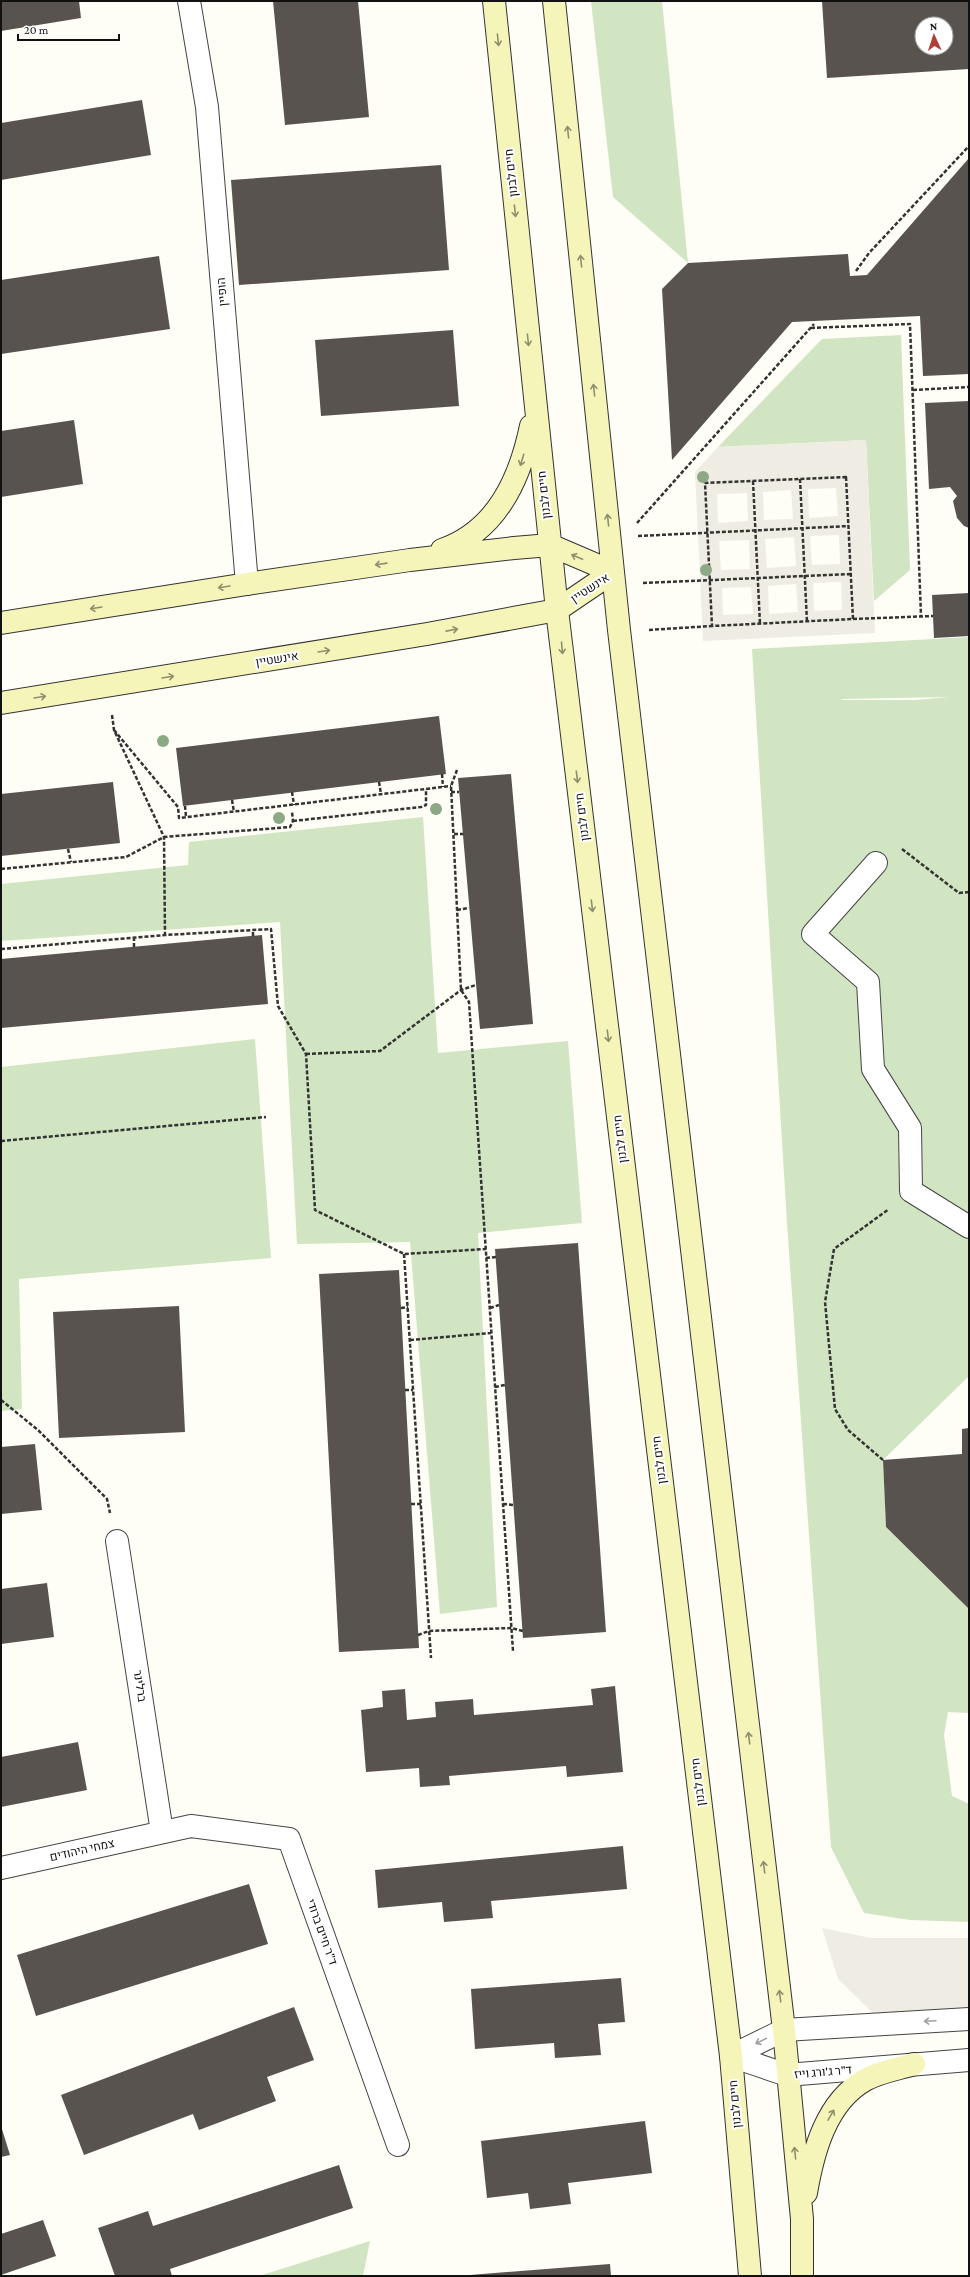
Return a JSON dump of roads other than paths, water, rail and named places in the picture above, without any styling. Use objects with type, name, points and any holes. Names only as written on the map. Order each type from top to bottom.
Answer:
[{"type":"main road","name":"חיים לבנון","points":[[494,1],[535,409],[557,610],[731,2056],[750,2276]]},
{"type":"main road","points":[[554,1],[613,572],[784,2030],[787,2075],[802,2219],[802,2276]]},
{"type":"main road","points":[[410,560],[458,545],[483,525],[501,506],[521,466],[535,409]]},
{"type":"main road","name":"אינשטיין","points":[[1,623],[410,560],[550,546],[613,572]]},
{"type":"main road","name":"אינשטיין","points":[[1,703],[427,634],[557,610],[613,572]]},
{"type":"main road","points":[[802,2219],[810,2168],[819,2137],[833,2112],[848,2091],[865,2079],[914,2064]]},
{"type":"street","name":"הופיין","points":[[188,1],[207,107],[247,584]]},
{"type":"street","points":[[876,863],[814,934],[868,982],[873,1069],[910,1128],[911,1191],[969,1227]]},
{"type":"street","name":"ברלינר","points":[[117,1541],[162,1832]]},
{"type":"street","name":"ד\"ר חיים ברודי","points":[[162,1832],[191,1826],[289,1839],[398,2145]]},
{"type":"street","name":"צמחי היהודים","points":[[1,1868],[162,1832]]},
{"type":"street","points":[[731,2056],[784,2030],[969,2019]]},
{"type":"street","name":"ד\"ר ג'ורג וייז","points":[[731,2056],[787,2075],[969,2060]]}]
